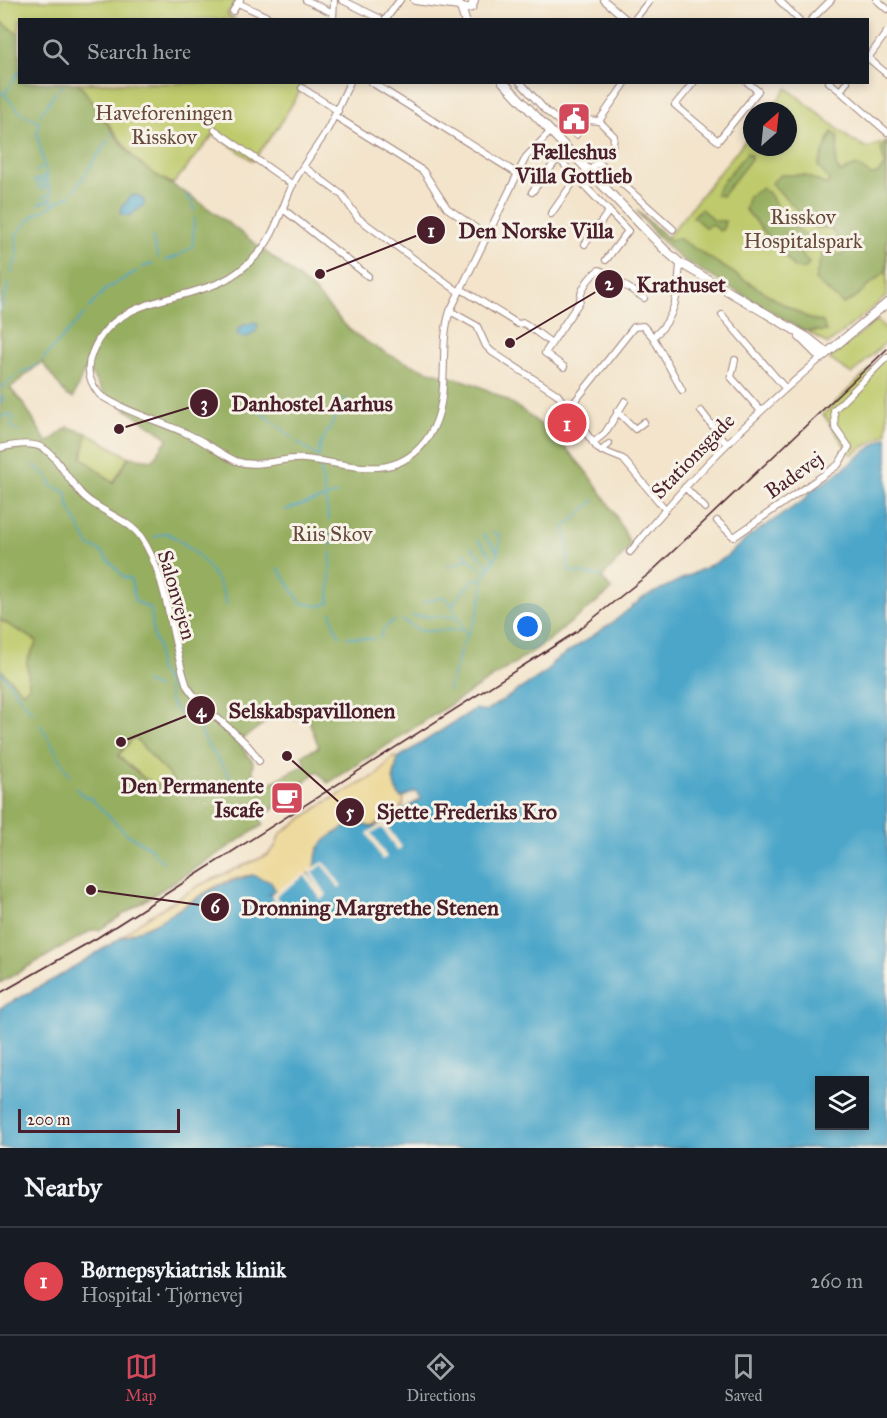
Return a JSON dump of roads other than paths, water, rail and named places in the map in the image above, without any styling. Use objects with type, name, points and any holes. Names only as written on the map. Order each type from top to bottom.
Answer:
[{"type":"street","points":[[306,0],[333,16],[334,0]]},
{"type":"street","points":[[342,0],[380,18]]},
{"type":"street","points":[[383,18],[400,0]]},
{"type":"street","points":[[415,0],[466,3],[467,18]]},
{"type":"street","points":[[604,0],[625,18]]},
{"type":"street","points":[[636,18],[650,0]]},
{"type":"street","points":[[779,0],[797,18]]},
{"type":"street","points":[[813,18],[831,0]]},
{"type":"street","points":[[877,0],[887,9]]},
{"type":"street","points":[[233,11],[239,2],[270,18]]},
{"type":"street","points":[[869,57],[887,32]]},
{"type":"street","points":[[869,59],[887,74]]},
{"type":"street","points":[[349,84],[336,113],[293,185],[283,209],[257,255],[235,275],[207,287],[141,307],[112,321],[95,345],[88,370],[95,388],[111,402],[197,438],[237,461],[265,463],[303,459],[370,469],[389,466],[406,457],[423,445],[431,434],[442,399],[445,328],[450,311],[530,150],[550,132]]},
{"type":"street","points":[[374,84],[519,174]]},
{"type":"street","points":[[505,84],[680,263],[820,345],[824,355],[887,303]]},
{"type":"street","points":[[522,84],[546,111],[576,135],[587,120],[598,121],[614,136],[613,144],[589,172]]},
{"type":"street","points":[[598,121],[625,84]]},
{"type":"street","points":[[692,84],[675,105],[718,141],[758,91],[749,84]]},
{"type":"street","points":[[831,84],[887,132]]},
{"type":"street","points":[[840,91],[845,84]]},
{"type":"street","points":[[302,88],[423,171],[447,208],[487,236]]},
{"type":"street","points":[[215,130],[293,185]]},
{"type":"street","points":[[562,162],[571,153]]},
{"type":"street","points":[[532,192],[558,158],[628,231],[606,260]]},
{"type":"street","points":[[598,162],[673,229]]},
{"type":"street","points":[[304,167],[342,195],[358,218],[460,290],[518,324],[524,323],[550,342]]},
{"type":"street","points":[[551,214],[578,177]]},
{"type":"street","points":[[283,209],[368,276]]},
{"type":"street","points":[[585,244],[609,211]]},
{"type":"street","points":[[653,337],[669,321],[677,297],[680,263]]},
{"type":"street","points":[[564,367],[545,353],[550,342],[580,301],[580,293],[599,270],[645,298]]},
{"type":"street","points":[[450,311],[477,326],[486,346],[492,352],[549,388],[593,443],[601,451],[623,459],[665,509]]},
{"type":"street","points":[[722,315],[785,388]]},
{"type":"street","points":[[553,429],[634,327],[643,326],[653,337],[682,390]]},
{"type":"street","name":"Stationsgade","points":[[630,552],[685,487],[760,410],[824,355]]},
{"type":"street","name":"Badevej","points":[[717,521],[734,537],[838,465],[849,447],[835,427],[834,410],[887,357]]},
{"type":"street","points":[[735,360],[731,377],[760,410]]},
{"type":"street","points":[[593,443],[605,433],[625,401]]},
{"type":"street","points":[[617,411],[623,414],[634,429],[644,422]]},
{"type":"street","points":[[701,411],[724,441],[730,442]]},
{"type":"street","name":"Salonvejen","points":[[0,448],[32,444],[47,450],[88,501],[141,536],[162,588],[187,686],[201,705],[244,742],[259,761]]},
{"type":"street","points":[[601,451],[609,444]]},
{"type":"street","points":[[685,487],[705,508]]},
{"type":"water","points":[[137,195],[144,200],[144,205],[129,216],[121,214],[122,207],[131,196]]},
{"type":"water","points":[[255,322],[258,325],[253,334],[247,337],[237,335],[239,327]]},
{"type":"water","points":[[887,437],[887,1148],[0,1148],[0,1008],[56,978],[119,939],[158,922],[218,886],[252,875],[271,882],[275,890],[269,894],[271,895],[312,872],[319,848],[333,834],[356,823],[372,827],[380,825],[421,799],[416,791],[401,798],[395,788],[395,769],[398,758],[475,709],[486,711],[548,671],[553,662],[612,623],[643,598],[723,559],[751,535],[806,499],[810,491]]},
{"type":"waterway","points":[[11,83],[18,73]]},
{"type":"waterway","points":[[59,89],[62,85]]},
{"type":"waterway","points":[[5,95],[10,86]]},
{"type":"waterway","points":[[0,90],[21,113],[38,121]]},
{"type":"waterway","points":[[40,115],[56,92]]},
{"type":"waterway","points":[[39,120],[37,133],[53,205]]},
{"type":"waterway","points":[[74,191],[108,140]]},
{"type":"waterway","points":[[35,172],[44,166]]},
{"type":"waterway","points":[[34,181],[46,175]]},
{"type":"waterway","points":[[36,184],[46,179]]},
{"type":"waterway","points":[[37,188],[47,183]]},
{"type":"waterway","points":[[42,190],[49,186]]},
{"type":"waterway","points":[[41,198],[50,194]]},
{"type":"waterway","points":[[11,273],[17,257],[16,235],[33,216],[72,194]]},
{"type":"waterway","points":[[186,195],[193,203],[194,211]]},
{"type":"waterway","points":[[39,204],[51,199]]},
{"type":"waterway","points":[[164,261],[178,256],[193,246],[194,218]]},
{"type":"waterway","points":[[152,237],[158,258]]},
{"type":"waterway","points":[[141,268],[153,263]]},
{"type":"waterway","points":[[89,308],[106,289],[137,271]]},
{"type":"waterway","points":[[0,312],[9,281]]},
{"type":"waterway","points":[[42,360],[85,313]]},
{"type":"waterway","points":[[0,389],[22,371],[29,370],[37,364]]},
{"type":"waterway","points":[[0,395],[4,398],[0,404]]},
{"type":"waterway","points":[[297,442],[319,457],[320,445],[346,398]]},
{"type":"waterway","points":[[258,410],[293,438]]},
{"type":"waterway","points":[[0,417],[10,414],[14,418],[10,426],[19,432]]},
{"type":"waterway","points":[[34,465],[48,477],[52,486],[66,492],[69,507],[89,546],[99,550],[124,577],[131,579],[135,601],[151,609],[154,639],[158,645],[158,669],[167,683],[170,701],[177,711],[200,728],[204,739],[232,781]]},
{"type":"waterway","points":[[320,467],[329,520]]},
{"type":"waterway","points":[[285,510],[337,494]]},
{"type":"waterway","points":[[595,500],[565,527],[569,572],[602,576]]},
{"type":"waterway","points":[[154,537],[167,533],[196,554],[212,572],[227,605]]},
{"type":"waterway","points":[[330,533],[331,546]]},
{"type":"waterway","points":[[484,577],[498,553],[500,534],[492,533]]},
{"type":"waterway","points":[[483,534],[498,552]]},
{"type":"waterway","points":[[478,540],[495,560]]},
{"type":"waterway","points":[[471,547],[491,567]]},
{"type":"waterway","points":[[278,568],[301,603],[320,606],[329,603],[331,552]]},
{"type":"waterway","points":[[464,552],[487,573]]},
{"type":"waterway","points":[[447,567],[468,559]]},
{"type":"waterway","points":[[449,690],[462,645],[475,621],[483,593],[483,579],[473,579],[452,605]]},
{"type":"waterway","points":[[423,602],[444,597],[452,605],[467,636]]},
{"type":"waterway","points":[[331,612],[335,628],[340,636]]},
{"type":"waterway","points":[[412,616],[456,617]]},
{"type":"waterway","points":[[379,639],[385,627],[395,620]]},
{"type":"waterway","points":[[402,620],[420,631],[463,630]]},
{"type":"waterway","points":[[346,637],[374,639]]},
{"type":"waterway","points":[[0,671],[33,713]]},
{"type":"waterway","points":[[145,682],[158,688]]},
{"type":"waterway","points":[[40,724],[70,776]]},
{"type":"waterway","points":[[76,788],[82,795],[90,798],[127,834],[152,849],[155,856],[164,862]]},
{"type":"tram line","points":[[0,993],[97,938],[576,632],[650,573],[887,349]]},
{"type":"place","name":"Fælleshus Villa Gottlieb","points":[[574,119]]},
{"type":"place","name":"Den Norske Villa","points":[[320,274]]},
{"type":"place","name":"Krathuset","points":[[510,343]]},
{"type":"place","name":"Børnepsykiatrisk klinik","points":[[567,423]]},
{"type":"place","name":"Danhostel Aarhus","points":[[119,429]]},
{"type":"place","name":"Selskabspavillonen","points":[[121,742]]},
{"type":"place","name":"Sjette Frederiks Kro","points":[[287,756]]},
{"type":"place","name":"Den Permanente Iscafe","points":[[287,798]]},
{"type":"place","name":"Dronning Margrethe Stenen","points":[[91,890]]},
{"type":"park label","name":"Haveforeningen Risskov","points":[[164,125]]},
{"type":"park label","name":"Risskov Hospitalspark","points":[[803,229]]},
{"type":"park label","name":"Riis Skov","points":[[332,534]]}]
